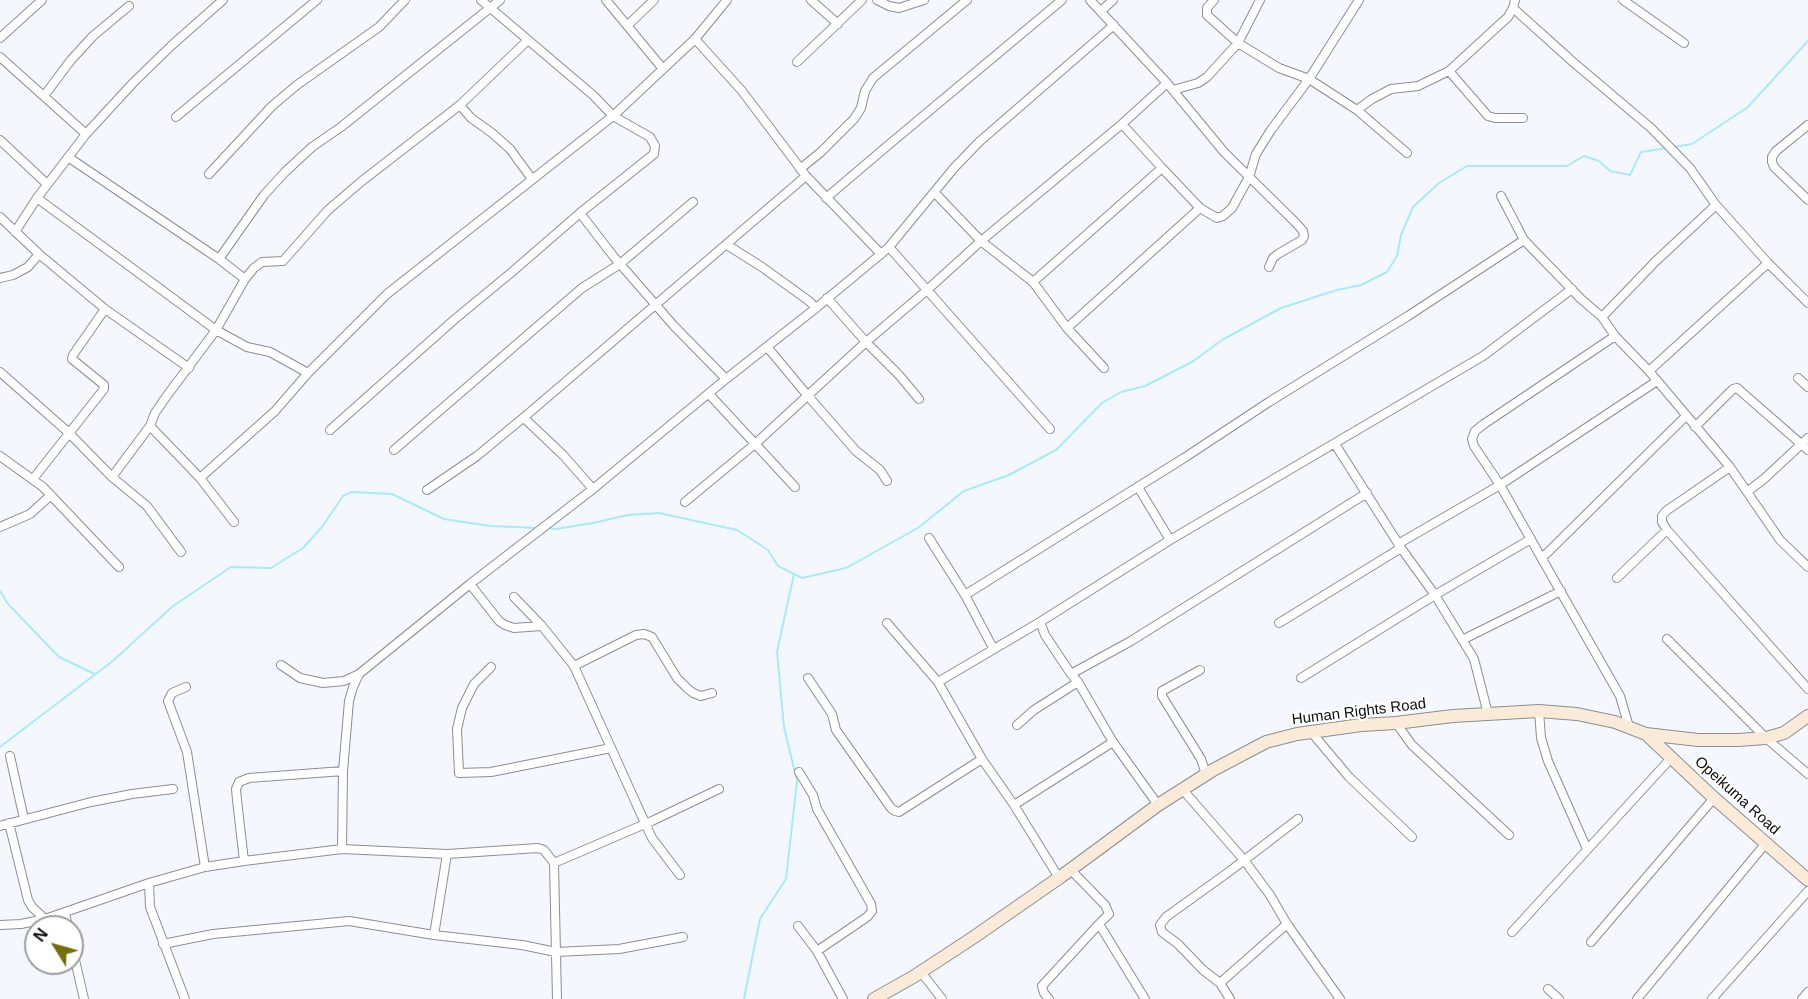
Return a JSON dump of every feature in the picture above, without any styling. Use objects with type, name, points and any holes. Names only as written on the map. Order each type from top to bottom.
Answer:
[{"type":"street","points":[[0,38],[42,0]]},
{"type":"street","points":[[15,232],[47,184],[86,134],[133,83],[223,0]]},
{"type":"street","points":[[176,117],[317,0]]},
{"type":"street","points":[[208,174],[272,106],[297,85],[379,27],[405,0]]},
{"type":"street","points":[[330,430],[455,319],[654,153],[655,146],[650,137],[613,116],[594,96],[481,0]]},
{"type":"street","points":[[219,259],[264,195],[312,147],[341,127],[500,0]]},
{"type":"street","points":[[606,0],[663,69]]},
{"type":"street","points":[[628,25],[654,0]]},
{"type":"street","points":[[200,478],[275,411],[308,373],[387,294],[456,242],[613,116],[695,39],[727,0]]},
{"type":"street","points":[[811,0],[838,24]]},
{"type":"street","points":[[796,62],[862,0]]},
{"type":"street","points":[[877,0],[899,8],[924,0]]},
{"type":"street","points":[[427,490],[477,456],[524,418],[727,245],[803,173],[855,119],[861,108],[865,91],[873,78],[967,0]]},
{"type":"street","points":[[826,198],[1062,0]]},
{"type":"street","points":[[1090,0],[1170,87],[1201,126],[1303,231],[1302,240],[1273,258],[1269,267]]},
{"type":"street","points":[[1101,11],[1113,0]]},
{"type":"street","points":[[1214,0],[1207,8],[1208,15],[1238,43],[1279,68],[1309,79],[1357,110],[1407,153]]},
{"type":"street","points":[[685,501],[755,444],[981,241],[1122,124],[1170,87],[1198,83],[1206,77],[1238,43],[1260,0]]},
{"type":"street","points":[[1122,124],[1200,208],[1217,218],[1223,216],[1232,208],[1249,177],[1256,154],[1266,138],[1309,79],[1359,0]]},
{"type":"street","points":[[1623,0],[1684,43]]},
{"type":"street","points":[[1357,110],[1391,89],[1418,86],[1449,71],[1508,17],[1514,4],[1573,62],[1652,128],[1690,168],[1716,205],[1808,303]]},
{"type":"street","points":[[44,96],[71,60],[93,36],[129,6]]},
{"type":"street","points":[[281,665],[300,678],[323,683],[344,681],[359,674],[593,489],[881,254],[979,142],[1114,26]]},
{"type":"street","points":[[695,39],[742,91],[803,173],[881,254]]},
{"type":"street","points":[[112,477],[150,426],[155,413],[166,397],[216,330],[245,279],[262,262],[283,261],[328,210],[460,105],[528,40]]},
{"type":"street","points":[[0,57],[86,134]]},
{"type":"street","points":[[1449,71],[1488,116],[1523,118]]},
{"type":"street","points":[[460,105],[471,118],[503,142],[532,179]]},
{"type":"street","points":[[1808,125],[1776,151],[1772,162],[1774,167],[1808,200]]},
{"type":"street","points":[[0,140],[47,184]]},
{"type":"street","points":[[68,157],[245,279]]},
{"type":"street","points":[[1033,282],[1162,168]]},
{"type":"street","points":[[935,193],[981,241],[1033,282],[1067,328],[1104,368]]},
{"type":"street","points":[[1501,196],[1524,240],[1602,317],[1615,336],[1649,371],[1730,468],[1780,540],[1808,567]]},
{"type":"street","points":[[37,198],[216,330],[247,347],[270,352],[308,373]]},
{"type":"street","points":[[394,450],[582,288],[620,264],[693,202]]},
{"type":"street","points":[[1602,317],[1656,261],[1716,205]]},
{"type":"street","points":[[1067,328],[1200,208]]},
{"type":"street","points":[[580,213],[620,264],[674,326],[726,379]]},
{"type":"street","points":[[0,217],[39,254],[105,309],[189,368]]},
{"type":"street","points":[[965,595],[1408,316],[1524,240]]},
{"type":"street","points":[[727,245],[762,267],[809,301],[816,309]]},
{"type":"street","points":[[889,247],[1050,429]]},
{"type":"street","points":[[0,278],[14,275],[28,267],[39,254]]},
{"type":"street","points":[[1649,371],[1768,263]]},
{"type":"street","points":[[938,682],[1040,622],[1170,540],[1482,356],[1572,289]]},
{"type":"street","points":[[827,298],[919,399]]},
{"type":"street","points":[[33,479],[104,389],[104,385],[72,359],[105,309]]},
{"type":"street","points":[[1615,336],[1484,424],[1475,431],[1472,439],[1474,446],[1500,485],[1562,591],[1620,696],[1629,727]]},
{"type":"street","points":[[768,348],[856,450],[880,470],[886,481]]},
{"type":"street","points":[[0,372],[68,432],[112,477],[147,506],[181,552]]},
{"type":"street","points":[[1798,378],[1808,387]]},
{"type":"street","points":[[1279,623],[1500,485],[1657,381]]},
{"type":"street","points":[[1695,427],[1733,389],[1737,388],[1806,444],[1747,492]]},
{"type":"street","points":[[709,394],[795,487]]},
{"type":"street","points":[[1542,558],[1686,416]]},
{"type":"street","points":[[524,418],[563,454],[593,489]]},
{"type":"street","points":[[150,426],[200,478],[234,522]]},
{"type":"street","points":[[1335,444],[1400,546],[1435,595],[1474,659],[1488,714]]},
{"type":"street","points":[[0,456],[51,495],[119,567]]},
{"type":"street","points":[[1730,468],[1666,511],[1662,516],[1662,522],[1808,689]]},
{"type":"street","points":[[1138,487],[1170,540]]},
{"type":"street","points":[[1071,674],[1131,641],[1367,493]]},
{"type":"street","points":[[0,527],[30,514],[51,495]]},
{"type":"street","points":[[1617,578],[1667,530]]},
{"type":"street","points":[[929,538],[965,595],[993,648]]},
{"type":"street","points":[[1301,678],[1531,539]]},
{"type":"street","points":[[470,584],[505,626],[514,628],[542,626]]},
{"type":"street","points":[[1462,640],[1562,591]]},
{"type":"street","points":[[514,597],[542,626],[574,666],[652,838],[680,875]]},
{"type":"street","points":[[1040,622],[1113,742],[1158,805]]},
{"type":"street","points":[[886,623],[938,682],[982,759],[1014,805],[1059,878]]},
{"type":"street","points":[[574,666],[636,635],[644,634],[652,637],[677,678],[687,688],[701,696],[712,693]]},
{"type":"street","points":[[1667,639],[1766,738],[1808,774]]},
{"type":"street","points":[[491,667],[474,684],[462,708],[457,729],[459,773],[491,772],[611,748]]},
{"type":"street","points":[[1200,670],[1162,691],[1162,696],[1201,759],[1206,774]]},
{"type":"street","points":[[342,849],[343,771],[349,701],[359,674]]},
{"type":"street","points":[[808,678],[831,714],[836,730],[895,811],[899,812],[982,759]]},
{"type":"street","points":[[1017,725],[1034,710],[1078,682]]},
{"type":"street","points":[[186,687],[172,693],[168,701],[186,752],[205,867]]},
{"type":"street","points":[[1539,711],[1541,738],[1548,761],[1587,849]]},
{"type":"street","name":"Human Rights Road","points":[[874,999],[921,972],[1059,878],[1158,805],[1206,774],[1266,742],[1297,734],[1361,725],[1539,711],[1577,714],[1629,727],[1646,734],[1698,740],[1738,740],[1766,738],[1784,733],[1808,716]]},
{"type":"street","points":[[1396,723],[1412,745],[1509,835]]},
{"type":"street","points":[[1312,733],[1349,777],[1412,837]]},
{"type":"street","name":"Opeikuma Road","points":[[1646,734],[1714,798],[1808,880]]},
{"type":"street","points":[[1014,805],[1113,742]]},
{"type":"street","points":[[10,756],[24,819]]},
{"type":"street","points":[[1512,932],[1671,758]]},
{"type":"street","points":[[244,861],[236,789],[239,782],[249,778],[343,771]]},
{"type":"street","points":[[800,772],[813,795],[817,809],[871,904],[872,911],[867,917],[817,951]]},
{"type":"street","points":[[41,915],[28,900],[4,824],[122,796],[174,789]]},
{"type":"street","points":[[554,863],[719,789]]},
{"type":"street","points":[[1183,790],[1244,860],[1340,999]]},
{"type":"street","points":[[1591,942],[1714,798]]},
{"type":"street","points":[[1230,999],[1220,983],[1162,932],[1160,925],[1166,917],[1298,819]]},
{"type":"street","points":[[1637,999],[1766,843]]},
{"type":"street","points":[[58,915],[149,883],[205,867],[244,861],[342,849],[447,854],[538,848],[544,850],[554,863],[557,999]]},
{"type":"street","points":[[434,935],[447,854]]},
{"type":"street","points":[[1049,999],[1042,986],[1109,914],[1105,905],[1071,869]]},
{"type":"street","points":[[149,883],[150,907],[185,999]]},
{"type":"street","points":[[1712,999],[1808,891]]},
{"type":"street","points":[[163,944],[213,934],[349,921],[434,935],[522,945],[556,952],[619,949],[683,937]]},
{"type":"street","points":[[0,925],[24,923]]},
{"type":"street","points":[[1099,924],[1145,999]]},
{"type":"street","points":[[1220,983],[1287,924]]},
{"type":"street","points":[[798,926],[817,951],[843,999]]},
{"type":"street","points":[[921,972],[942,999]]},
{"type":"street","points":[[78,975],[84,999]]},
{"type":"street","points":[[1548,989],[1559,999]]},
{"type":"street","points":[[1803,999],[1808,992]]},
{"type":"waterway","points":[[1674,147],[1692,144],[1748,107],[1808,41]]},
{"type":"waterway","points":[[546,528],[556,529],[628,515],[659,513],[737,530],[768,550],[778,566],[802,578],[846,568],[918,528],[964,491],[1009,475],[1056,450],[1102,403],[1121,392],[1145,386],[1192,362],[1222,340],[1281,308],[1337,290],[1361,285],[1387,272],[1397,256],[1401,235],[1413,207],[1439,183],[1467,166],[1567,166],[1584,156],[1599,161],[1610,171],[1630,175],[1641,152],[1668,148]]},
{"type":"waterway","points":[[0,747],[114,660],[173,606],[231,567],[271,568],[303,548],[322,527],[343,496],[351,492],[392,494],[444,519],[490,526],[538,528]]},
{"type":"waterway","points":[[744,999],[760,919],[786,879],[797,781],[784,727],[777,652],[794,574]]},
{"type":"waterway","points":[[0,591],[8,604],[59,657],[95,674]]}]
